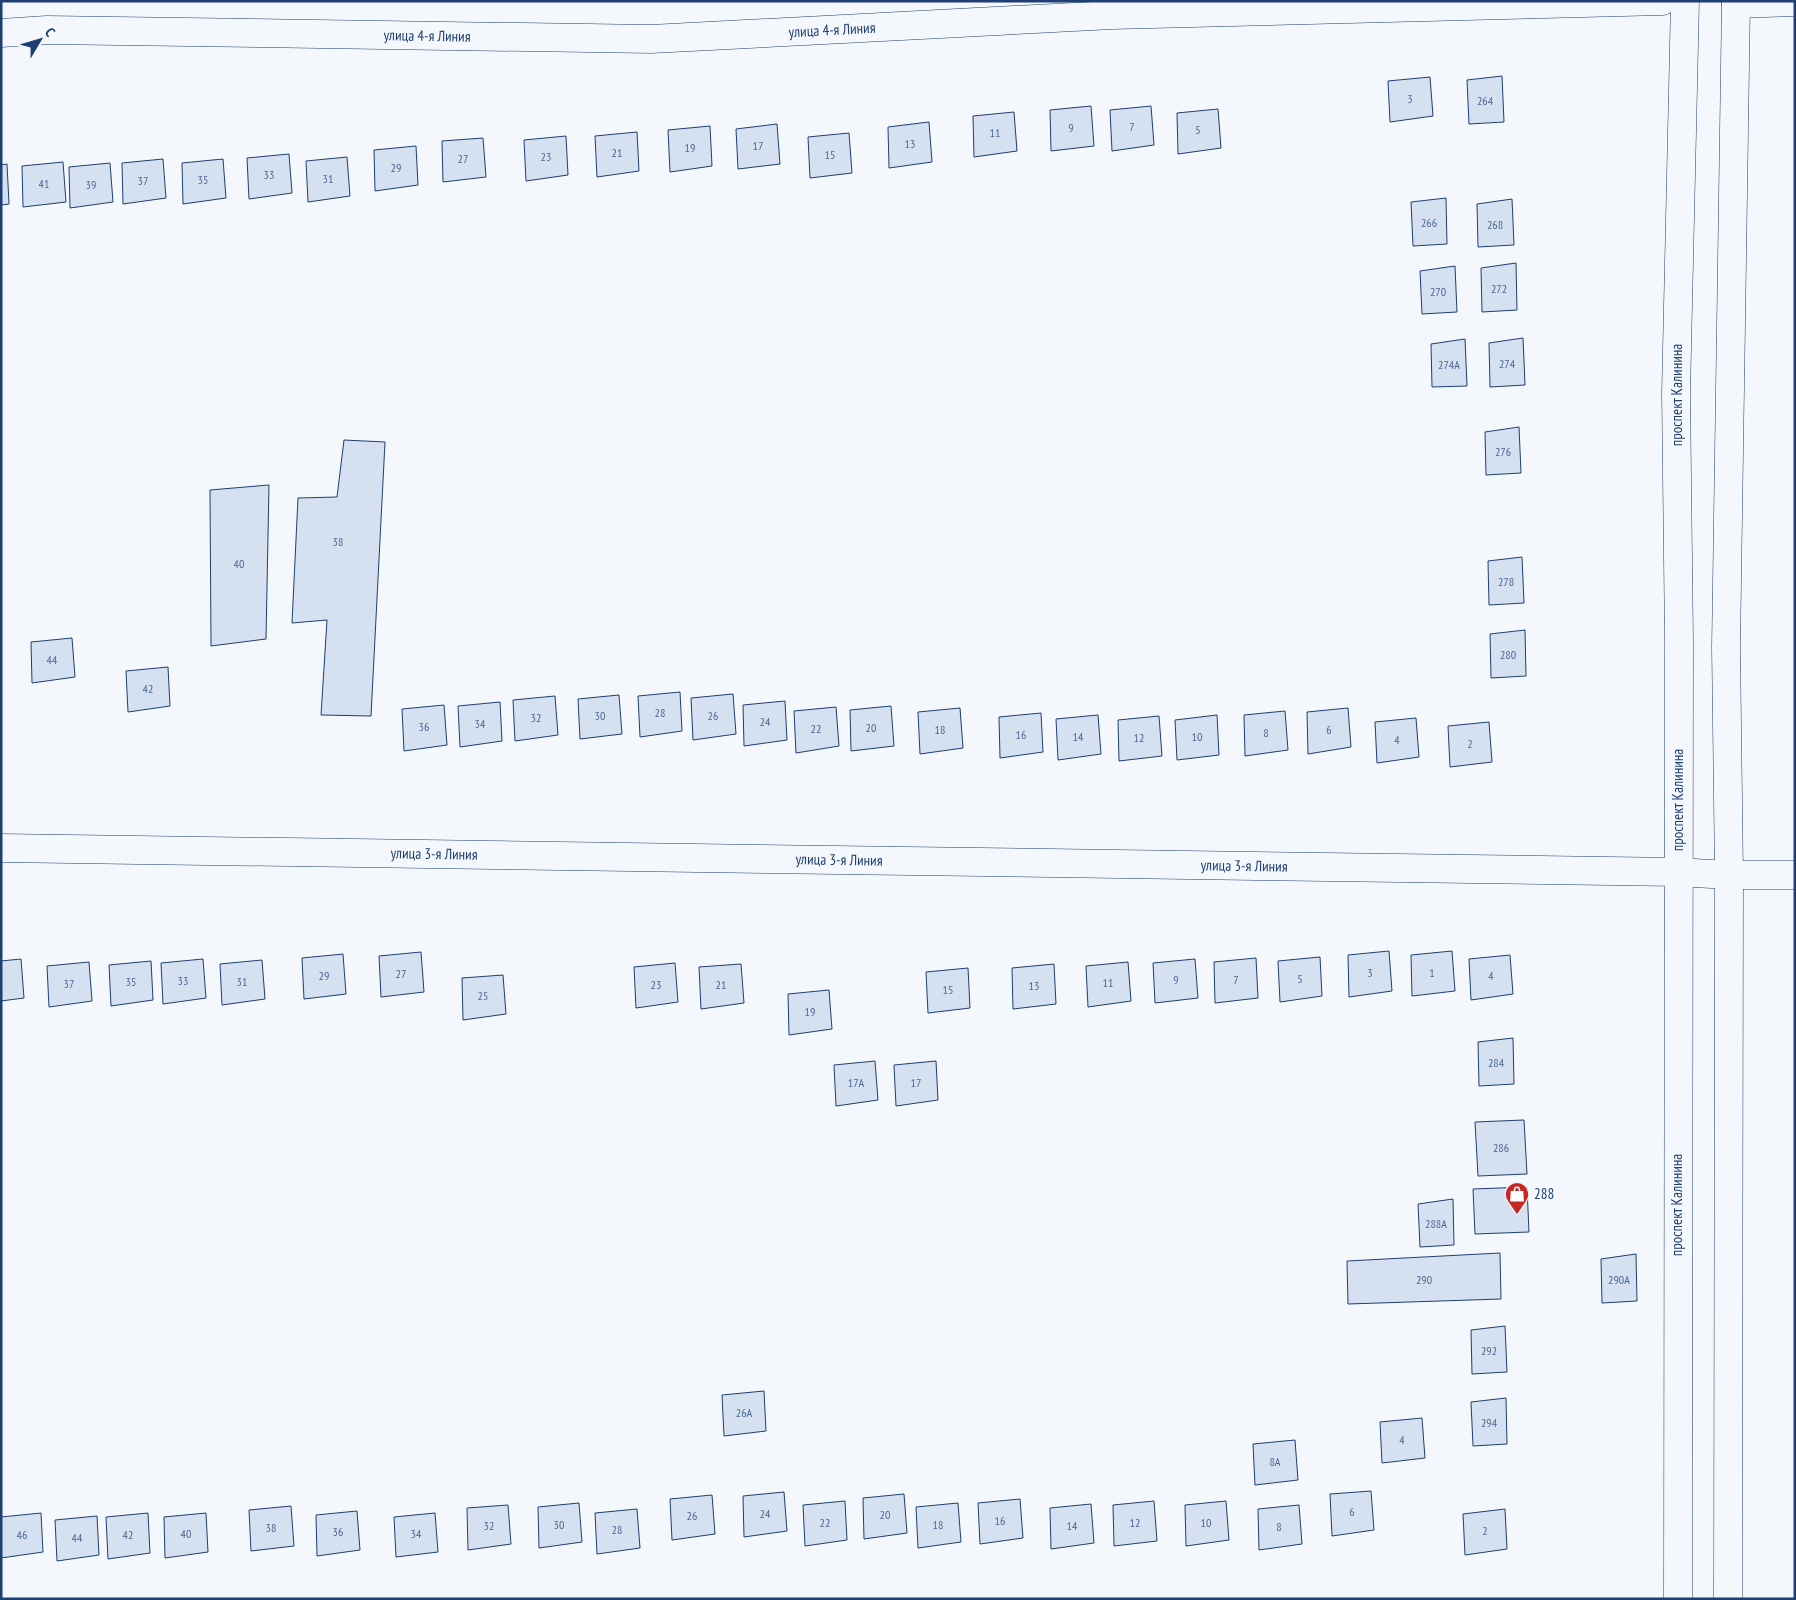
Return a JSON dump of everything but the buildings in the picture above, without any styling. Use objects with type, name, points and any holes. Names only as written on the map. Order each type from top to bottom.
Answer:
[{"type":"street","name":"улица 4-я Линия","points":[[1,33],[47,30],[651,40],[1112,16],[1662,1]]},
{"type":"street","name":"проспект Калинина","points":[[1678,1599],[1677,872],[1679,641],[1676,393],[1685,1]]},
{"type":"street","points":[[1728,1599],[1729,876],[1726,601],[1736,3],[1795,2]]},
{"type":"street","name":"улица 3-я Линия","points":[[1,848],[1677,872],[1729,876],[1795,875]]},
{"type":"place","name":"288","points":[[1517,1215]]}]
